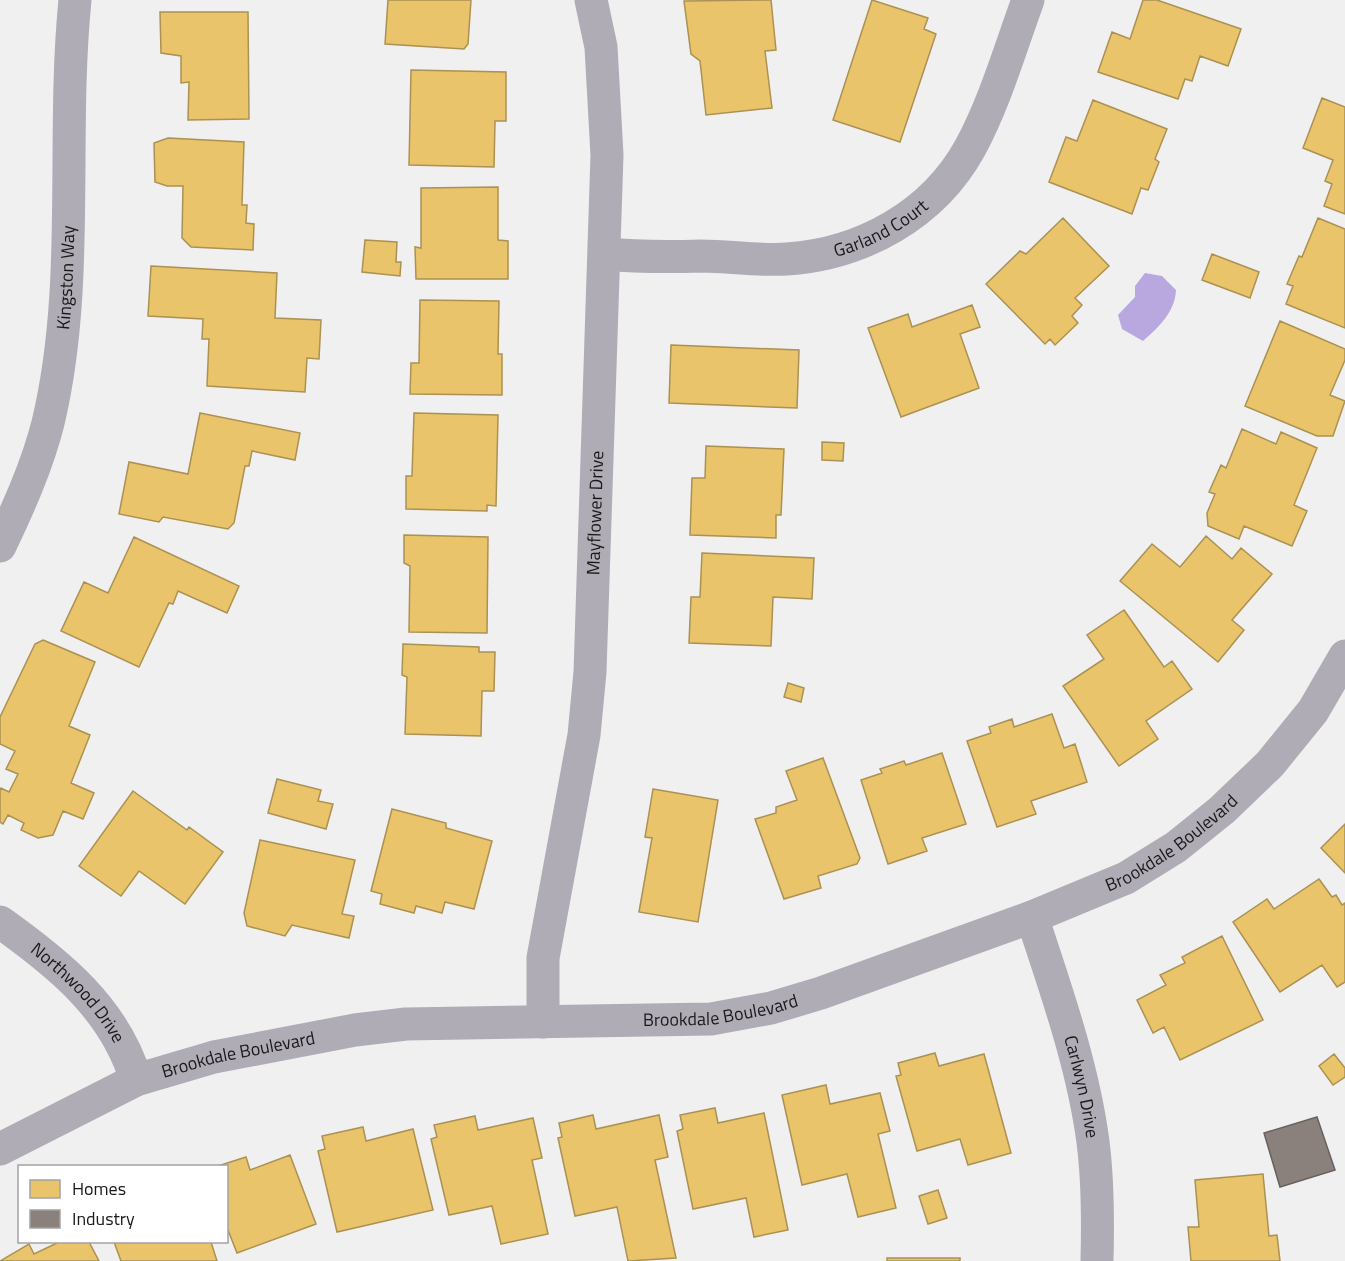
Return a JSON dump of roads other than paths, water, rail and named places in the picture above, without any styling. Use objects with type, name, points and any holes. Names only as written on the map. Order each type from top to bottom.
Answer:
[{"type":"street","name":"Kingston Way","points":[[0,546],[34,469],[48,423],[56,376],[66,268],[71,52],[75,0]]},
{"type":"street","name":"Mayflower Drive","points":[[543,1022],[543,958],[584,735],[590,672],[605,254],[606,102],[601,47],[591,0]]},
{"type":"street","name":"Garland Court","points":[[605,254],[674,259],[701,256],[787,259],[826,254],[860,244],[892,228],[922,206],[969,150],[987,113],[1028,0]]},
{"type":"street","name":"Brookdale Boulevard","points":[[0,1149],[136,1080],[214,1057],[355,1030],[437,1023],[711,1018],[771,1008],[821,993],[1032,917],[1126,878],[1176,847],[1222,810],[1270,764],[1299,729],[1313,711],[1345,656]]},
{"type":"street","name":"Carlwyn Drive","points":[[1032,917],[1077,1064],[1093,1142],[1098,1218],[1097,1261]]},
{"type":"street","name":"Northwood Drive","points":[[0,922],[48,958],[87,993],[109,1020],[129,1054],[136,1080]]}]
